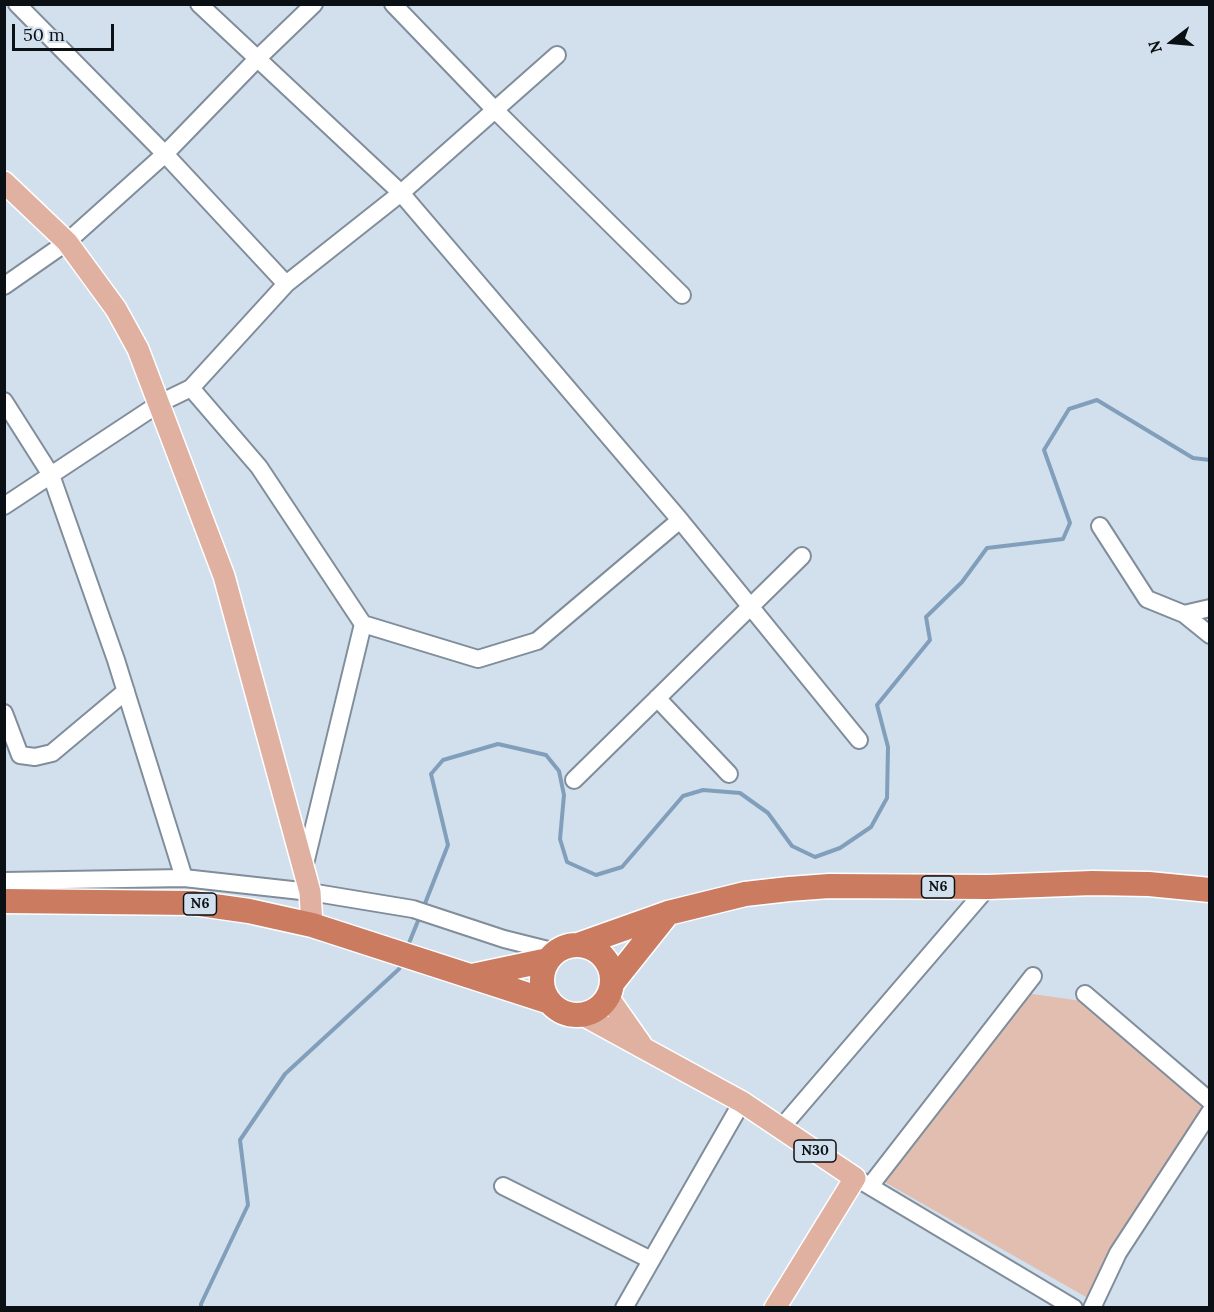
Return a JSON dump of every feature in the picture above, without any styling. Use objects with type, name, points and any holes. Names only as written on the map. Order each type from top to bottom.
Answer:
[{"type":"highway","name":"N6","points":[[470,977],[561,952],[668,913],[745,894],[829,886],[987,887],[1092,883],[1149,884],[1209,890]]},
{"type":"highway","name":"N6","points":[[4,901],[193,903],[249,910],[312,925],[389,949],[550,1002],[559,1010],[571,1015],[583,1015]]},
{"type":"highway","points":[[583,1015],[602,1006],[610,990],[668,913]]},
{"type":"highway","points":[[550,1002],[544,992],[542,981],[544,970],[561,952],[587,946],[601,954],[610,967],[610,990]]},
{"type":"main road","points":[[4,182],[67,242],[116,309],[138,349],[225,576],[310,892],[312,925]]},
{"type":"main road","name":"N30","points":[[610,990],[643,1047]]},
{"type":"main road","name":"N30","points":[[583,1015],[742,1102],[862,1182]]},
{"type":"main road","points":[[775,1308],[862,1182]]},
{"type":"street","points":[[16,4],[165,154],[286,284]]},
{"type":"street","points":[[198,4],[401,193],[680,520],[860,740]]},
{"type":"street","points":[[4,286],[67,242],[165,154],[314,4]]},
{"type":"street","points":[[393,4],[495,110],[682,295]]},
{"type":"street","points":[[4,506],[160,403],[191,388],[286,284],[401,193],[557,55]]},
{"type":"street","points":[[191,388],[259,467],[363,624],[478,659],[537,641],[680,520]]},
{"type":"street","points":[[4,401],[51,476],[126,691],[184,878]]},
{"type":"street","points":[[1100,526],[1147,599],[1184,614],[1209,635]]},
{"type":"street","points":[[574,780],[802,556]]},
{"type":"street","points":[[1184,614],[1209,608]]},
{"type":"street","points":[[304,868],[363,624]]},
{"type":"street","points":[[4,713],[20,755],[35,757],[52,753],[126,691]]},
{"type":"street","points":[[657,698],[729,774]]},
{"type":"street","points":[[4,881],[184,878],[310,892],[413,909],[504,939],[561,952]]},
{"type":"street","points":[[782,1128],[987,887]]},
{"type":"street","points":[[1033,976],[862,1182],[1074,1308]]},
{"type":"street","points":[[1085,994],[1209,1101]]},
{"type":"street","points":[[624,1308],[742,1102]]},
{"type":"street","points":[[1092,1308],[1118,1253],[1209,1112]]},
{"type":"street","points":[[503,1186],[651,1260]]},
{"type":"shaded area","points":[[1026,993],[1082,1001],[1204,1108],[1086,1297],[881,1180]]},
{"type":"waterway","points":[[424,906],[448,845],[431,774],[443,760],[498,744],[546,755],[559,771],[564,795],[560,839],[567,862],[596,875],[622,867],[683,796],[703,790],[740,793],[768,813],[792,846],[815,857],[840,848],[871,827],[887,798],[888,747],[877,705],[930,640],[926,617],[962,582],[987,548],[1063,539],[1070,523],[1044,450],[1069,409],[1097,400],[1193,458],[1210,460]]},
{"type":"waterway","points":[[407,948],[420,916]]},
{"type":"waterway","points":[[201,1308],[248,1205],[240,1140],[285,1074],[399,969],[401,964]]}]
